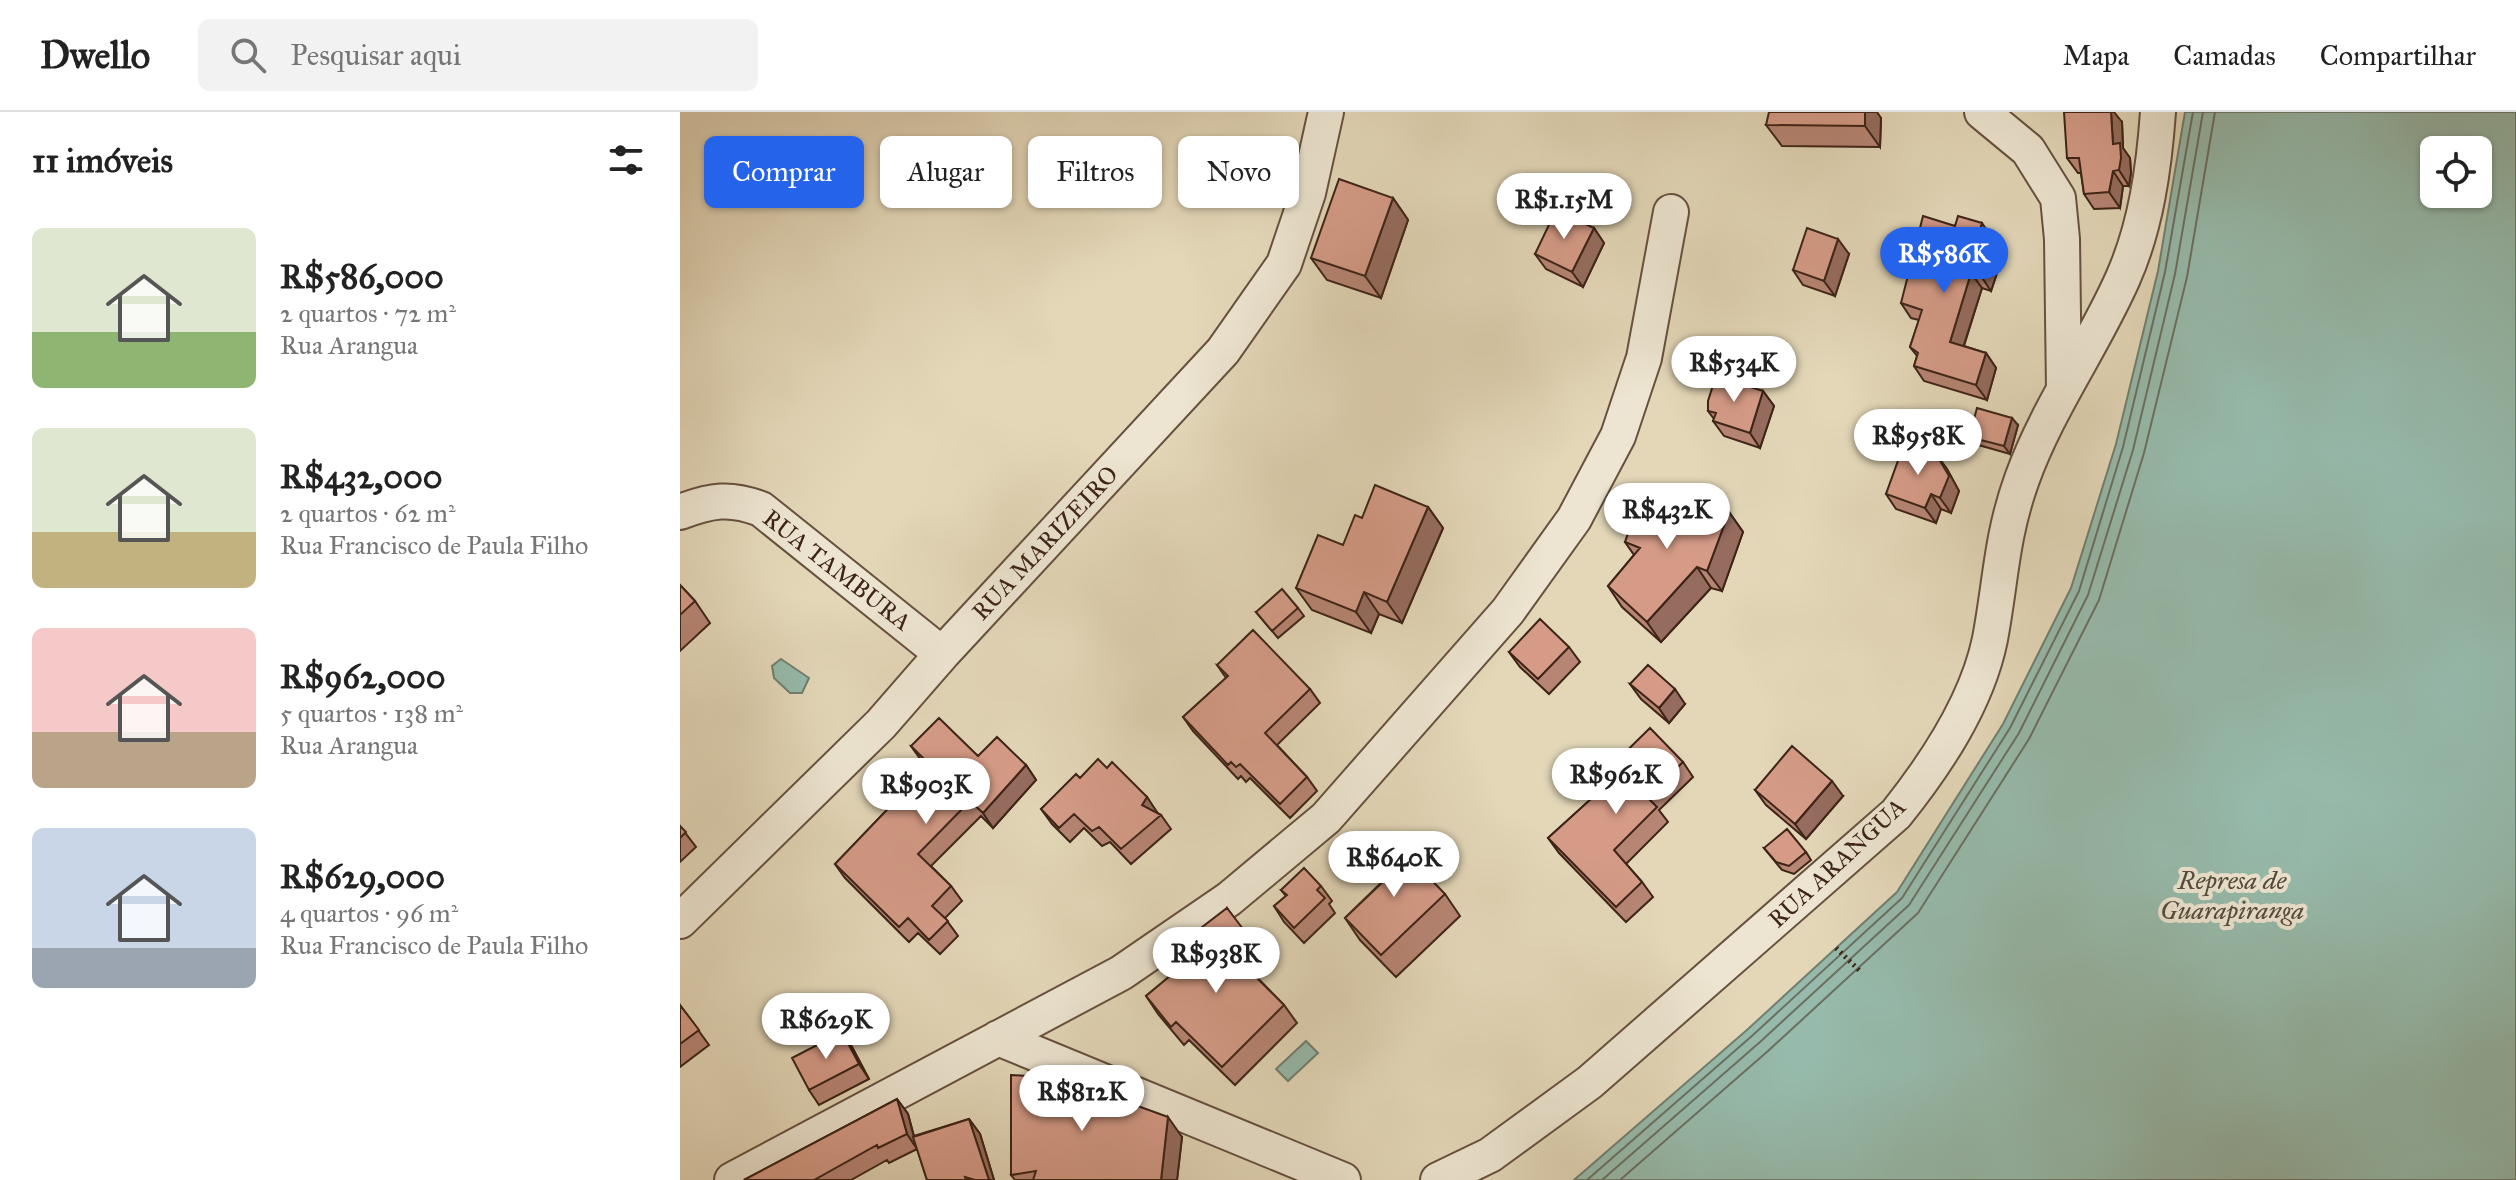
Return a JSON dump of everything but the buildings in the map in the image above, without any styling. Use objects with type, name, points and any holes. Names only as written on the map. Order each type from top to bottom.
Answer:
[{"type":"street","name":"RUA MARIZEIRO","points":[[680,921],[881,724],[1223,351],[1284,264],[1308,193],[1326,112]]},
{"type":"street","name":"RUA ARANGUA","points":[[1438,1180],[1490,1155],[1590,1082],[1896,814],[1936,763],[1963,713],[1990,641],[2008,519],[2024,474],[2064,394],[2062,239],[2058,198],[2028,150],[1982,112]]},
{"type":"street","points":[[2064,394],[2124,276],[2154,170],[2158,112]]},
{"type":"street","points":[[732,1180],[1121,973],[1229,899],[1326,818],[1508,611],[1574,519],[1618,436],[1644,358],[1671,212]]},
{"type":"street","name":"RUA TAMBURA","points":[[680,512],[715,499],[738,500],[761,509],[942,654]]},
{"type":"street","points":[[998,1038],[1343,1180]]},
{"type":"path","points":[[1836,948],[1862,973]]},
{"type":"water","name":"Represa de Guarapiranga","points":[[2185,112],[2516,112],[2516,1180],[1574,1180],[1748,1029],[1897,892],[2003,724],[2071,588],[2116,444],[2158,271]]},
{"type":"water","points":[[781,659],[809,678],[802,693],[790,693],[774,678],[772,666]]},
{"type":"water","points":[[1306,1041],[1318,1053],[1288,1081],[1276,1069]]}]
